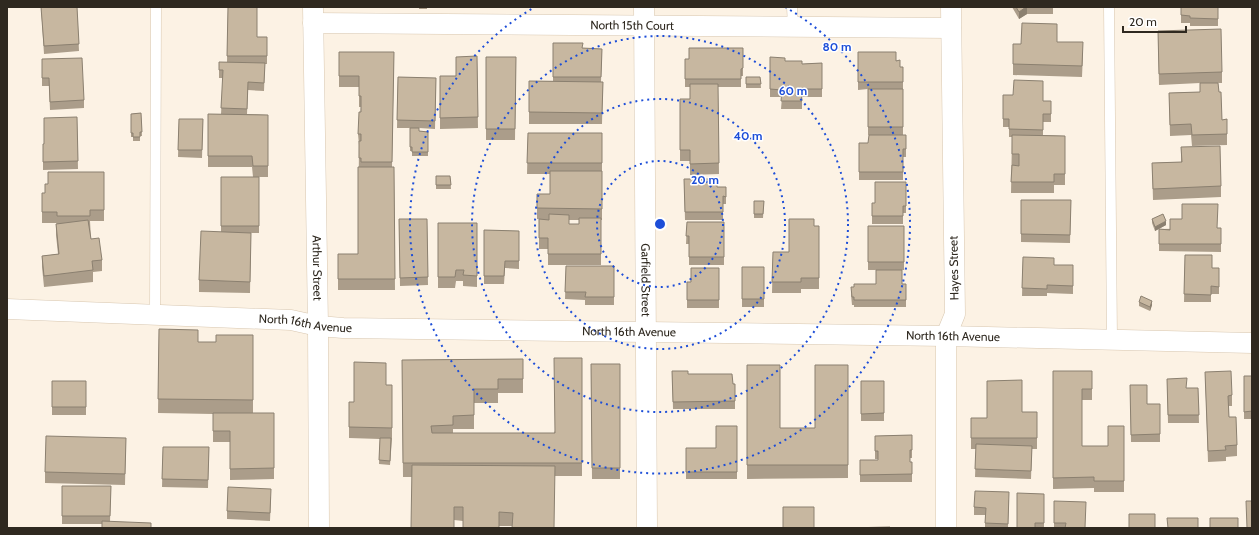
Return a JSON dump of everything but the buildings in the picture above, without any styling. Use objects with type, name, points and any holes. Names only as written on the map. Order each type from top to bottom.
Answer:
[{"type":"street","name":"Hayes Street","points":[[946,528],[946,336],[955,314],[951,7]]},
{"type":"street","name":"North 15th Court","points":[[313,15],[645,16],[793,27],[951,28]]},
{"type":"street","name":"Arthur Street","points":[[313,15],[318,326],[319,528]]},
{"type":"street","name":"Garfield Street","points":[[645,16],[647,528]]},
{"type":"street","name":"North 16th Avenue","points":[[7,309],[291,320],[318,326],[946,336],[1252,343]]},
{"type":"lane","points":[[155,315],[156,7]]},
{"type":"lane","points":[[792,7],[793,27]]},
{"type":"lane","points":[[1109,7],[1112,340]]}]
